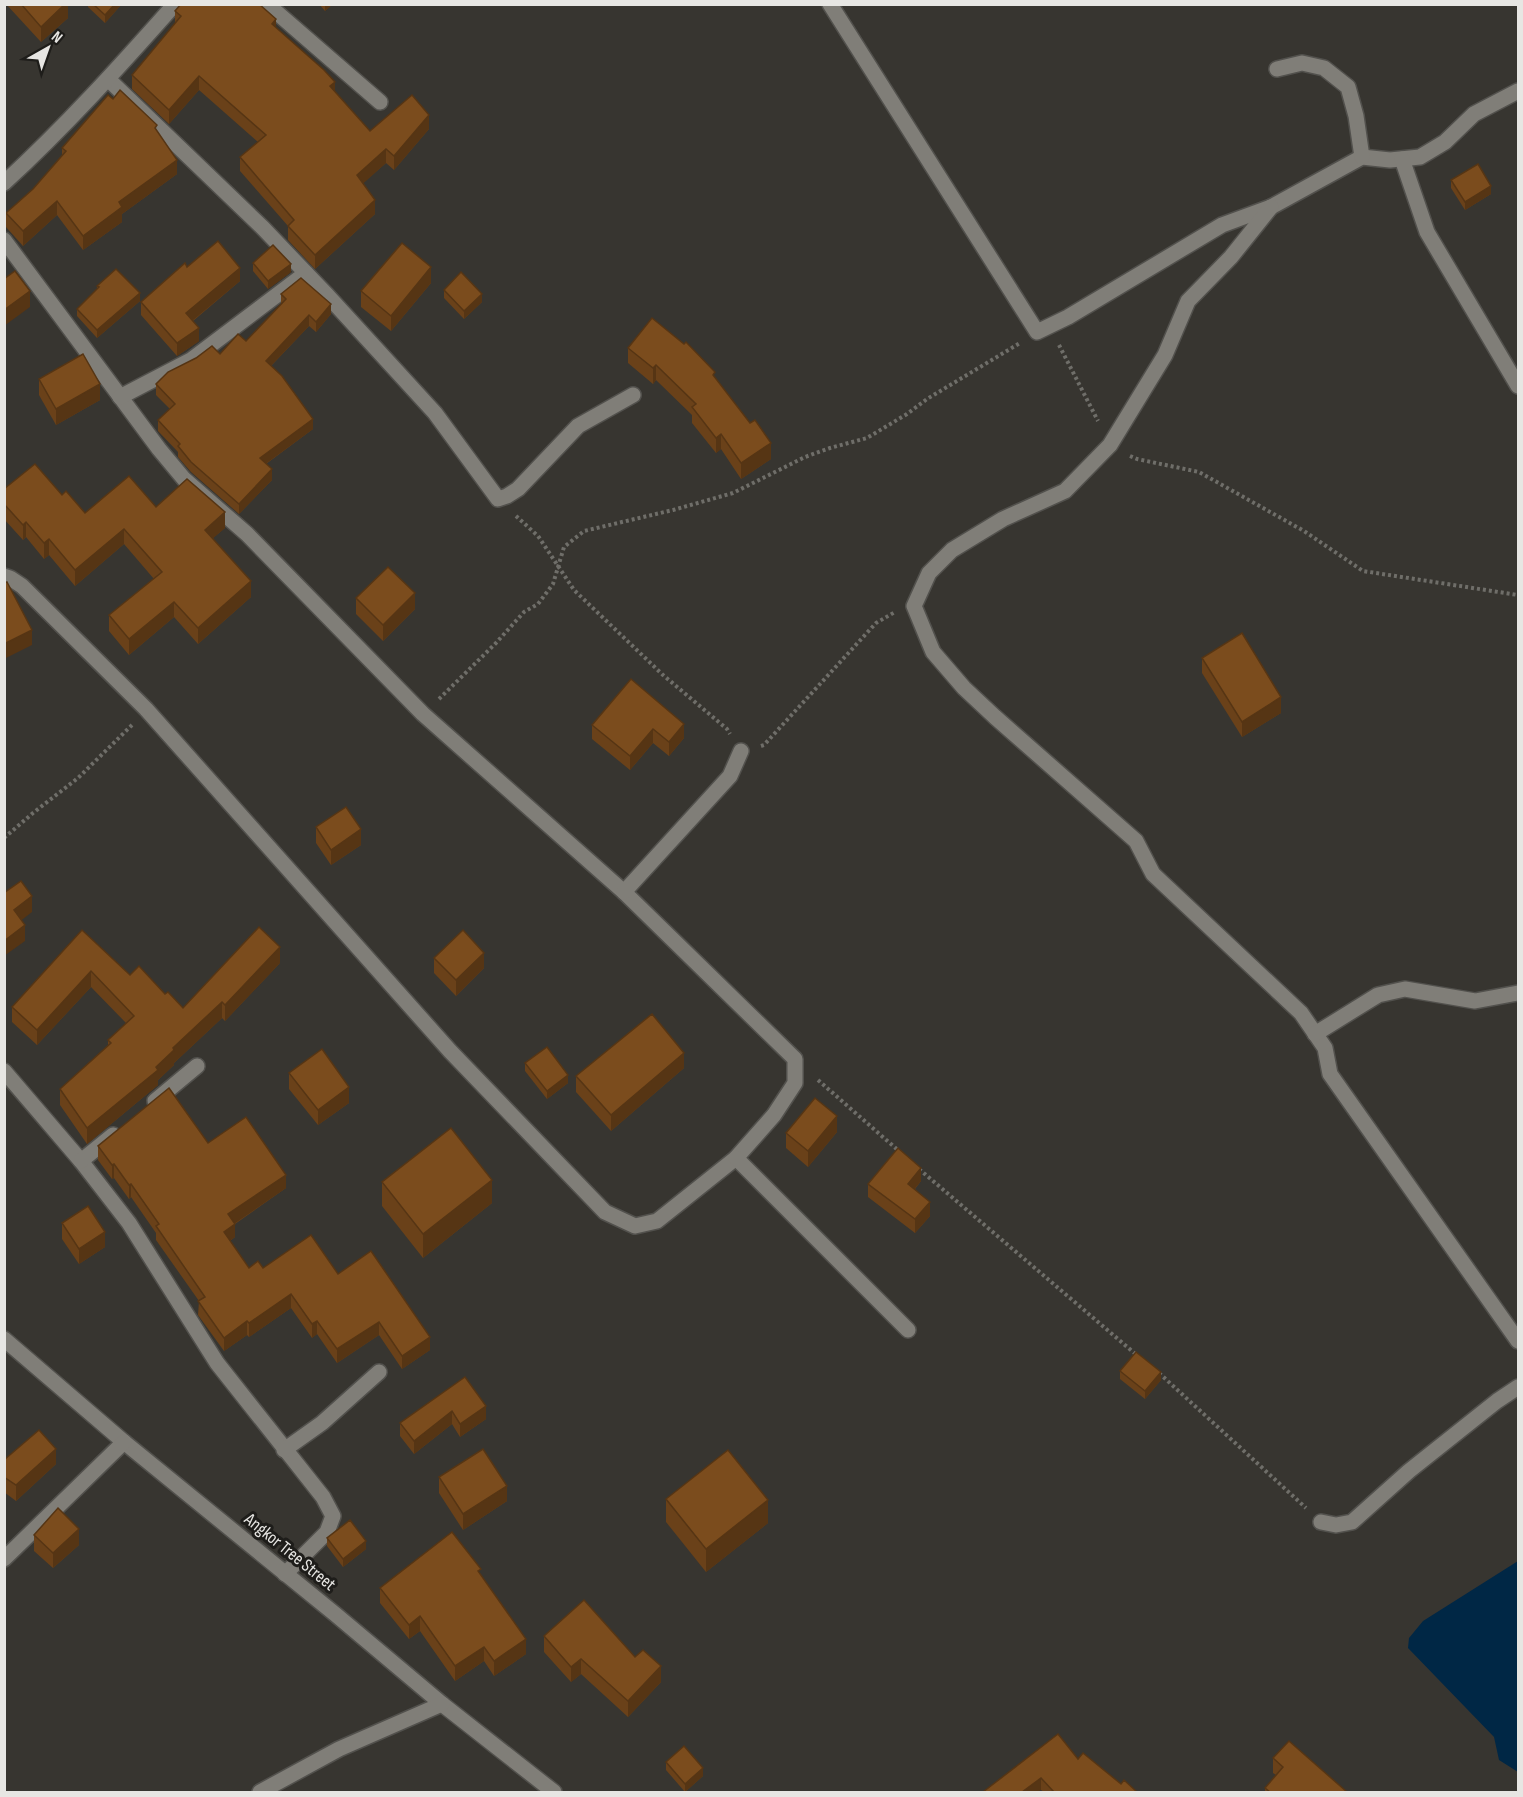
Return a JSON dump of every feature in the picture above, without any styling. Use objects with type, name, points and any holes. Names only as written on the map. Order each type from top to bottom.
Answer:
[{"type":"street","points":[[4,183],[35,155],[108,79],[175,4]]},
{"type":"street","points":[[267,4],[380,102]]},
{"type":"street","points":[[830,4],[1043,329],[1068,317],[1222,225],[1271,207],[1362,157],[1390,160],[1420,157],[1445,142],[1474,114],[1518,91]]},
{"type":"street","points":[[1276,69],[1302,63],[1324,68],[1348,87],[1356,116],[1362,157]]},
{"type":"street","points":[[108,79],[263,228],[306,273],[435,413],[498,499],[519,489],[578,426],[633,395]]},
{"type":"street","points":[[1402,159],[1427,232],[1518,386]]},
{"type":"street","points":[[1271,207],[1232,257],[1188,301],[1165,355],[1110,445],[1065,491],[1003,519],[952,550],[928,573],[914,606],[933,652],[964,688],[1136,841],[1153,874],[1301,1013],[1325,1048],[1330,1074],[1518,1341]]},
{"type":"street","points":[[4,240],[159,449],[184,479],[247,534],[423,714],[624,892],[795,1059],[795,1083],[774,1115],[736,1158],[657,1221],[635,1226],[605,1212],[450,1051],[146,709],[22,586],[4,576]]},
{"type":"street","points":[[120,397],[191,360],[306,273]]},
{"type":"street","points":[[624,892],[730,776],[741,751]]},
{"type":"street","points":[[1315,1034],[1378,995],[1405,989],[1475,1001],[1518,993]]},
{"type":"street","points":[[143,1110],[197,1066]]},
{"type":"street","points":[[4,1071],[81,1161],[129,1223],[217,1363],[322,1497],[333,1516],[327,1532],[285,1574]]},
{"type":"street","points":[[81,1161],[126,1125]]},
{"type":"street","points":[[736,1158],[908,1330]]},
{"type":"street","name":"Angkor Tree Street","points":[[4,1339],[124,1442],[442,1704],[555,1792]]},
{"type":"street","points":[[284,1450],[322,1423],[379,1372]]},
{"type":"street","points":[[1321,1522],[1336,1525],[1352,1522],[1409,1471],[1518,1387]]},
{"type":"street","points":[[4,1559],[124,1442]]},
{"type":"street","points":[[260,1792],[339,1749],[442,1704]]},
{"type":"path","points":[[423,714],[496,643],[524,612],[538,604],[553,584],[564,547],[584,531],[674,510],[733,493],[805,457],[867,438],[1043,329],[1110,445],[1137,459],[1199,472],[1304,531],[1363,572],[1518,595]]},
{"type":"path","points":[[498,499],[538,536],[574,590],[663,675],[727,729],[741,751],[764,745],[876,623],[905,606],[914,606]]},
{"type":"path","points":[[4,838],[78,778],[146,709]]},
{"type":"path","points":[[795,1059],[901,1153]]},
{"type":"path","points":[[919,1168],[1143,1360]]},
{"type":"path","points":[[1151,1367],[1321,1522]]},
{"type":"water","points":[[1518,1561],[1518,1772],[1499,1760],[1494,1737],[1408,1648],[1409,1638],[1423,1621]]},
{"type":"building","points":[[21,4],[65,4],[41,27]]},
{"type":"building","points":[[93,4],[115,4],[105,15]]},
{"type":"building","points":[[181,4],[259,4],[276,19],[272,24],[335,82],[330,86],[370,131],[412,95],[429,115],[394,156],[386,149],[357,175],[375,200],[315,255],[288,226],[294,220],[240,157],[266,135],[199,76],[169,110],[132,75],[181,16],[175,11]]},
{"type":"building","points":[[120,90],[157,125],[155,128],[177,160],[119,202],[122,207],[83,236],[57,201],[23,231],[6,213],[33,189],[66,151],[62,148],[108,95],[113,99]]},
{"type":"building","points":[[1478,164],[1491,186],[1465,202],[1451,180]]},
{"type":"building","points":[[218,241],[240,268],[186,313],[199,328],[177,343],[141,302],[185,263],[187,267]]},
{"type":"building","points":[[402,243],[431,267],[391,316],[361,291]]},
{"type":"building","points":[[273,245],[291,264],[268,281],[253,263]]},
{"type":"building","points":[[116,269],[140,293],[97,330],[77,309]]},
{"type":"building","points":[[15,271],[30,291],[4,310],[4,279]]},
{"type":"building","points":[[461,272],[482,294],[464,311],[444,290]]},
{"type":"building","points":[[301,278],[331,304],[316,322],[309,315],[266,361],[282,376],[313,419],[260,458],[272,469],[239,504],[191,462],[178,446],[180,444],[158,420],[175,404],[156,384],[168,372],[196,358],[212,346],[220,354],[238,334],[246,341],[286,299],[281,294]]},
{"type":"building","points":[[652,318],[684,344],[686,342],[715,372],[713,375],[750,423],[755,420],[771,443],[741,463],[721,434],[716,438],[692,407],[696,404],[656,365],[653,368],[628,348]]},
{"type":"building","points":[[83,354],[100,384],[56,409],[39,379]]},
{"type":"building","points":[[35,464],[62,495],[66,491],[85,513],[129,476],[156,507],[187,479],[225,512],[205,530],[251,581],[198,628],[174,602],[129,639],[109,615],[162,572],[124,529],[75,570],[49,539],[44,543],[26,522],[23,525],[4,504],[4,489]]},
{"type":"building","points":[[388,567],[415,593],[383,625],[356,598]]},
{"type":"building","points":[[7,582],[32,630],[4,644],[4,583]]},
{"type":"building","points":[[1242,633],[1281,697],[1242,722],[1202,658]]},
{"type":"building","points":[[631,679],[684,724],[669,742],[653,729],[630,756],[592,725]]},
{"type":"building","points":[[346,807],[361,829],[331,850],[316,827]]},
{"type":"building","points":[[21,881],[32,896],[14,910],[25,925],[4,941],[4,893]]},
{"type":"building","points":[[259,927],[280,947],[225,1005],[222,1002],[173,1048],[174,1050],[156,1067],[158,1070],[87,1128],[60,1089],[111,1043],[108,1040],[134,1016],[91,971],[37,1030],[12,1007],[82,930],[130,975],[139,966],[165,994],[168,992],[183,1008]]},
{"type":"building","points":[[463,930],[484,953],[456,980],[434,958]]},
{"type":"building","points":[[652,1014],[684,1053],[611,1115],[576,1076]]},
{"type":"building","points":[[547,1047],[568,1075],[547,1091],[525,1063]]},
{"type":"building","points":[[322,1049],[349,1087],[318,1110],[289,1073]]},
{"type":"building","points":[[169,1088],[208,1143],[246,1117],[286,1175],[228,1214],[235,1224],[224,1232],[249,1268],[258,1261],[263,1268],[311,1235],[338,1274],[371,1251],[430,1337],[402,1356],[379,1322],[337,1349],[317,1321],[312,1324],[291,1294],[224,1338],[198,1301],[205,1297],[156,1226],[159,1224],[131,1184],[129,1185],[98,1146]]},
{"type":"building","points":[[815,1098],[837,1116],[808,1151],[786,1133]]},
{"type":"building","points":[[451,1128],[492,1180],[423,1234],[382,1182]]},
{"type":"building","points":[[898,1148],[921,1168],[908,1184],[930,1202],[915,1219],[868,1184]]},
{"type":"building","points":[[88,1206],[105,1232],[79,1249],[62,1223]]},
{"type":"building","points":[[1136,1352],[1161,1372],[1145,1391],[1120,1371]]},
{"type":"building","points":[[465,1377],[486,1406],[460,1424],[452,1411],[414,1441],[400,1423]]},
{"type":"building","points":[[39,1430],[56,1449],[16,1485],[4,1477],[4,1460]]},
{"type":"building","points":[[483,1449],[507,1486],[463,1514],[439,1477]]},
{"type":"building","points":[[728,1450],[768,1500],[706,1549],[666,1499]]},
{"type":"building","points":[[58,1508],[79,1529],[53,1553],[34,1535]]},
{"type":"building","points":[[350,1520],[366,1541],[343,1559],[327,1538]]},
{"type":"building","points":[[452,1532],[481,1569],[478,1571],[526,1639],[494,1661],[484,1647],[455,1666],[420,1616],[409,1625],[380,1588]]},
{"type":"building","points":[[584,1600],[635,1657],[643,1650],[661,1666],[628,1701],[581,1659],[571,1667],[544,1636]]},
{"type":"building","points":[[1058,1734],[1078,1759],[1083,1753],[1121,1784],[1124,1780],[1137,1792],[1054,1792],[1041,1778],[1022,1792],[983,1792]]},
{"type":"building","points":[[1289,1741],[1347,1792],[1270,1792],[1265,1788],[1283,1767],[1273,1758]]},
{"type":"building","points":[[684,1746],[703,1768],[685,1784],[666,1762]]}]
